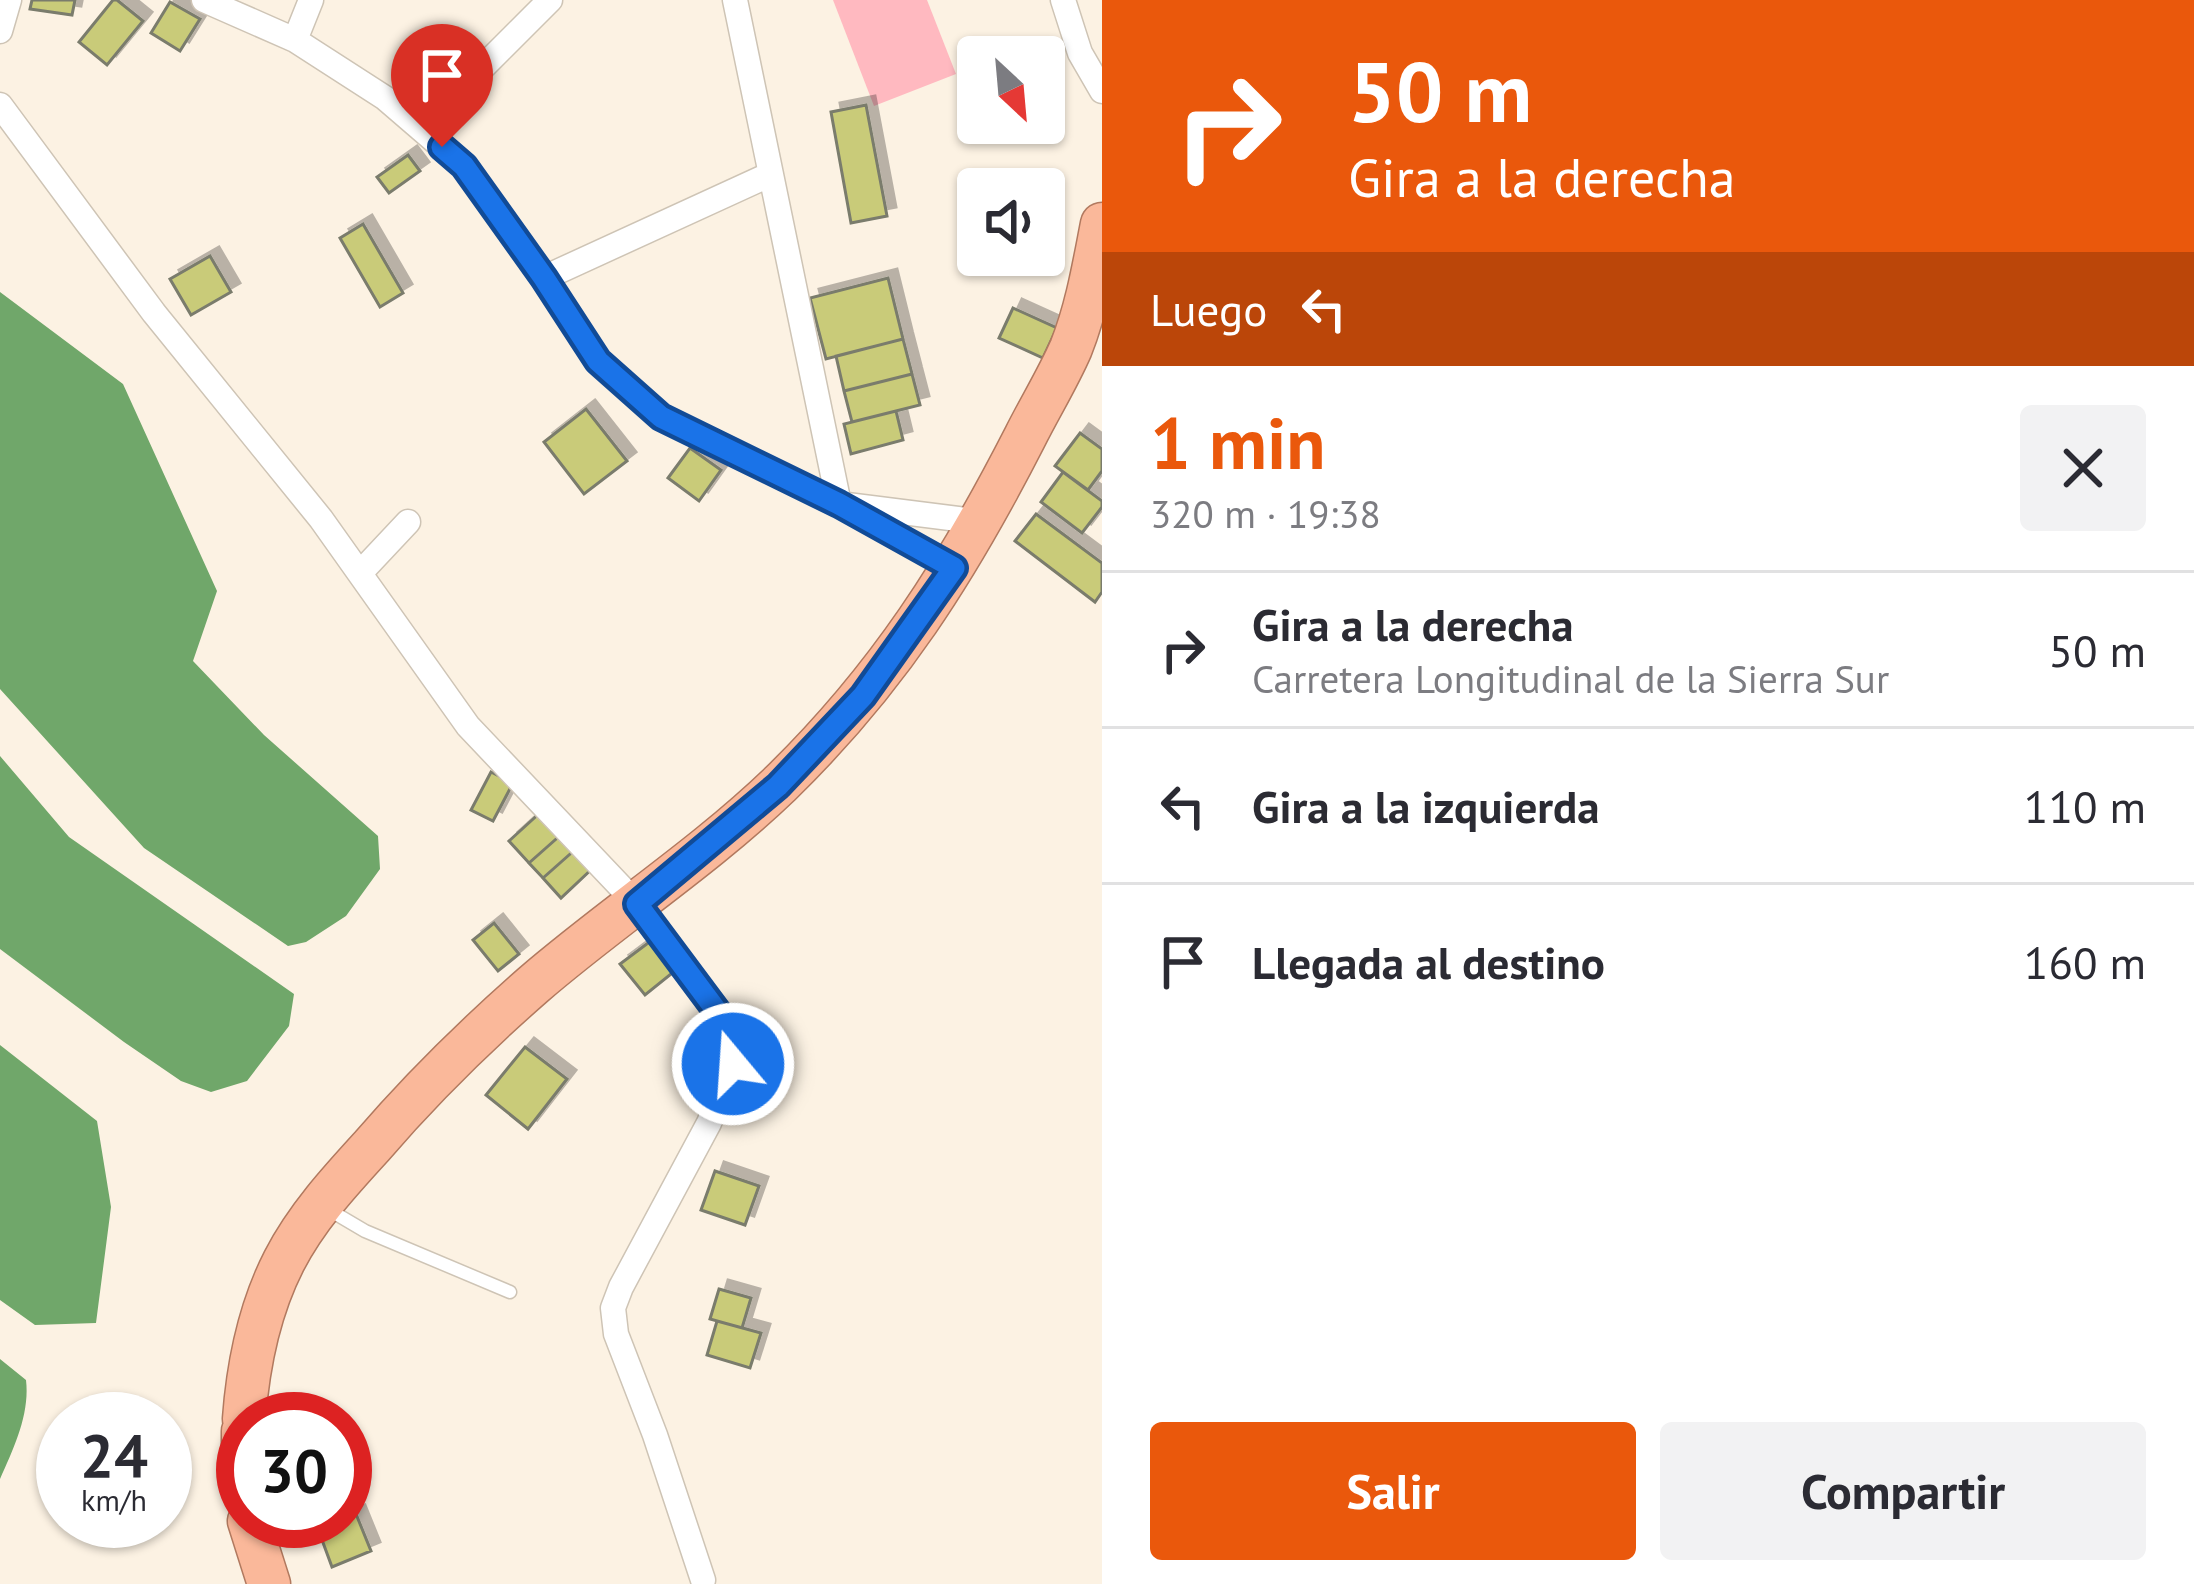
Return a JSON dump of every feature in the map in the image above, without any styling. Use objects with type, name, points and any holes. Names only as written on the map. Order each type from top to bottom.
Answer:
[{"type":"highway","points":[[246,1392],[259,1323],[284,1261],[320,1204],[406,1107],[533,985],[778,786],[849,711],[913,629],[982,522],[1071,348],[1102,224]]},
{"type":"highway","points":[[258,1548],[269,1584]]},
{"type":"street","points":[[0,31],[9,0]]},
{"type":"street","points":[[204,0],[295,40],[385,98],[464,166],[598,361],[661,417],[839,504],[954,568]]},
{"type":"street","points":[[295,40],[311,0]]},
{"type":"street","points":[[421,129],[550,0]]},
{"type":"street","points":[[735,0],[839,504]]},
{"type":"street","points":[[1063,0],[1091,54],[1102,91]]},
{"type":"street","points":[[0,105],[154,313],[361,572],[468,726],[637,904],[725,1022],[734,1044],[733,1064],[709,1123],[613,1309],[616,1334],[704,1580]]},
{"type":"street","points":[[544,278],[771,173]]},
{"type":"street","points":[[839,504],[982,522]]},
{"type":"street","points":[[361,572],[408,522]]},
{"type":"lane","points":[[320,1204],[364,1231],[510,1292]]},
{"type":"shaded area","points":[[833,0],[927,0],[956,74],[874,106]]},
{"type":"shaded area","points":[[0,292],[123,384],[217,591],[193,661],[264,735],[378,836],[380,869],[346,916],[306,942],[288,946],[144,848],[0,689]]},
{"type":"shaded area","points":[[0,756],[69,837],[294,994],[289,1026],[247,1081],[211,1092],[181,1081],[0,949]]},
{"type":"shaded area","points":[[0,1045],[97,1121],[111,1207],[96,1323],[35,1325],[0,1300]]},
{"type":"shaded area","points":[[0,1359],[26,1380],[27,1393],[20,1431],[0,1479]]},
{"type":"building","points":[[32,0],[75,0],[72,15],[30,9]]},
{"type":"building","points":[[113,0],[143,21],[107,65],[79,42]]},
{"type":"building","points":[[170,2],[200,19],[180,51],[151,33]]},
{"type":"building","points":[[866,105],[887,216],[851,223],[831,112]]},
{"type":"building","points":[[408,155],[420,171],[389,193],[377,177]]},
{"type":"building","points":[[363,224],[403,293],[380,307],[340,238]]},
{"type":"building","points":[[210,256],[231,292],[191,315],[170,279]]},
{"type":"building","points":[[888,278],[903,339],[826,359],[810,298]]},
{"type":"building","points":[[1013,308],[1057,328],[1043,358],[999,338]]},
{"type":"building","points":[[903,339],[912,374],[844,391],[836,356]]},
{"type":"building","points":[[912,374],[920,405],[852,422],[844,391]]},
{"type":"building","points":[[586,409],[627,461],[584,494],[544,442]]},
{"type":"building","points":[[896,411],[903,440],[851,454],[844,424]]},
{"type":"building","points":[[1080,433],[1102,449],[1102,471],[1088,490],[1055,466]]},
{"type":"building","points":[[690,448],[721,470],[699,501],[668,478]]},
{"type":"building","points":[[1063,472],[1102,501],[1082,533],[1041,502]]},
{"type":"building","points":[[1036,514],[1102,563],[1102,592],[1095,602],[1015,541]]},
{"type":"building","points":[[491,772],[513,783],[493,821],[471,810]]},
{"type":"building","points":[[543,810],[564,832],[529,863],[509,841]]},
{"type":"building","points":[[564,832],[578,847],[543,878],[529,863]]},
{"type":"building","points":[[578,847],[595,866],[561,898],[543,878]]},
{"type":"building","points":[[494,923],[519,954],[498,971],[473,940]]},
{"type":"building","points":[[652,940],[676,970],[645,995],[620,964]]},
{"type":"building","points":[[525,1047],[567,1079],[528,1129],[486,1095]]},
{"type":"building","points":[[715,1171],[759,1186],[745,1225],[701,1210]]},
{"type":"building","points":[[719,1289],[751,1298],[742,1328],[710,1319]]},
{"type":"building","points":[[717,1321],[761,1333],[750,1368],[707,1355]]},
{"type":"building","points":[[325,1548],[370,1548],[371,1551],[332,1567]]},
{"type":"route","points":[[442,147],[464,166],[598,361],[661,417],[839,504],[954,568],[863,696],[778,786],[637,904],[725,1022],[734,1044],[733,1064]]}]
